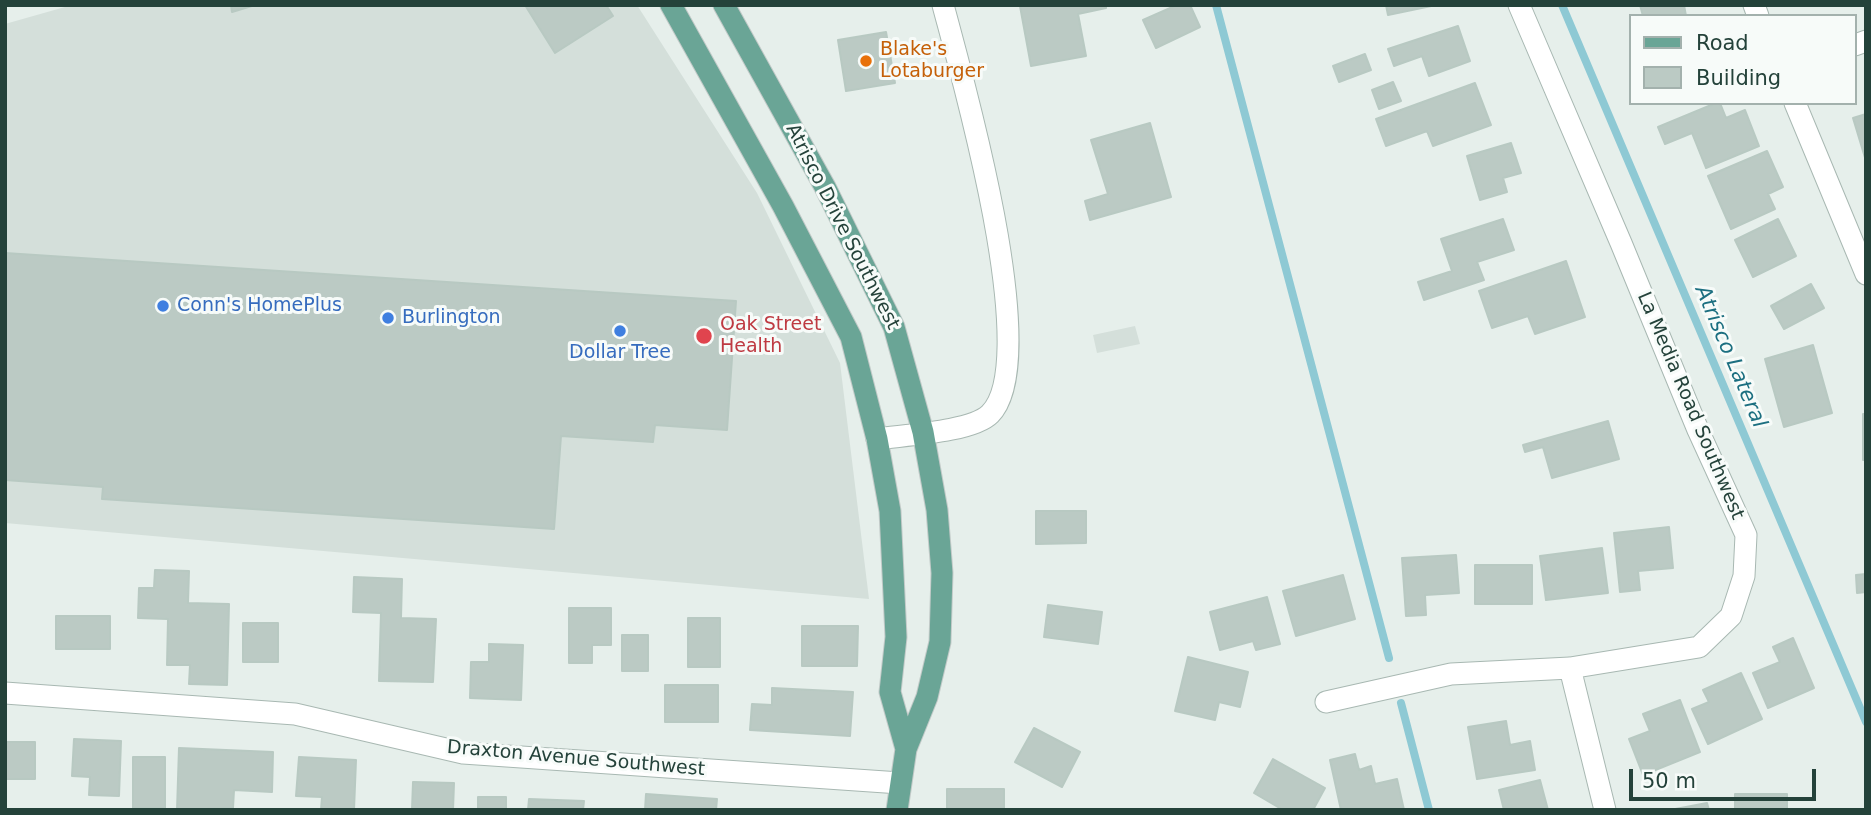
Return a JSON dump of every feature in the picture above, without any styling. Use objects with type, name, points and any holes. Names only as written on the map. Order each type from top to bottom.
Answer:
[{"type":"main road","name":"Atrisco Drive Southwest","points":[[671,5],[783,206],[851,337],[877,439],[890,511],[896,637],[890,692],[906,749]]},
{"type":"main road","name":"Atrisco Drive Southwest","points":[[724,5],[821,178],[894,327],[923,432],[937,510],[942,573],[940,642],[927,697],[906,749],[897,810]]},
{"type":"street","points":[[877,439],[970,425],[990,414],[1002,396],[1008,366],[1005,277],[976,127],[943,5]]},
{"type":"street","name":"La Media Road Southwest","points":[[1326,702],[1451,674],[1570,668],[1699,647],[1731,616],[1744,576],[1746,535],[1698,430],[1519,5]]},
{"type":"street","points":[[1796,105],[1866,274]]},
{"type":"street","points":[[1570,668],[1605,810]]},
{"type":"street","name":"Draxton Avenue Southwest","points":[[5,693],[295,714],[463,753],[900,783]]},
{"type":"shaded area","points":[[72,5],[637,5],[757,193],[840,363],[869,599],[5,523],[5,24]]},
{"type":"shaded area","points":[[1135,326],[1140,344],[1097,353],[1093,335]]},
{"type":"building","points":[[231,5],[255,5],[232,12]]},
{"type":"building","points":[[525,5],[606,5],[613,16],[555,53]]},
{"type":"building","points":[[1106,5],[1106,8],[1078,14],[1086,56],[1031,66],[1020,6]]},
{"type":"building","points":[[1177,5],[1190,5],[1200,27],[1156,48],[1143,20]]},
{"type":"building","points":[[1386,5],[1436,5],[1388,15]]},
{"type":"building","points":[[1640,5],[1684,5],[1686,14],[1642,14]]},
{"type":"building","points":[[1458,26],[1470,61],[1429,76],[1422,56],[1394,66],[1388,49]]},
{"type":"building","name":"Blake's Lotaburger","points":[[886,32],[895,83],[846,91],[838,40]]},
{"type":"building","points":[[1365,54],[1371,70],[1339,82],[1333,66]]},
{"type":"building","points":[[1393,82],[1401,101],[1379,109],[1372,90]]},
{"type":"building","points":[[1475,83],[1491,125],[1433,146],[1427,131],[1386,146],[1376,119]]},
{"type":"building","points":[[1711,105],[1721,105],[1726,118],[1745,110],[1759,146],[1706,168],[1692,133],[1665,144],[1658,127]]},
{"type":"building","points":[[1866,114],[1866,161],[1853,118]]},
{"type":"building","points":[[1150,123],[1171,197],[1090,220],[1085,201],[1108,194],[1091,140]]},
{"type":"building","points":[[1511,143],[1521,173],[1503,178],[1507,192],[1480,200],[1467,156]]},
{"type":"building","points":[[1767,151],[1783,187],[1768,194],[1775,209],[1731,229],[1708,176]]},
{"type":"building","points":[[1503,219],[1514,250],[1477,262],[1484,280],[1424,300],[1418,282],[1452,271],[1441,239]]},
{"type":"building","points":[[1778,219],[1796,256],[1753,277],[1735,240]]},
{"type":"building","points":[[5,253],[736,301],[727,430],[655,425],[653,442],[561,436],[554,529],[102,499],[103,487],[5,480]]},
{"type":"building","points":[[1566,261],[1585,317],[1535,334],[1528,316],[1492,328],[1479,291]]},
{"type":"building","points":[[1811,284],[1824,308],[1784,329],[1771,306]]},
{"type":"building","points":[[1813,345],[1832,413],[1784,427],[1765,359]]},
{"type":"building","points":[[1863,414],[1866,414],[1866,460],[1863,460]]},
{"type":"building","points":[[1608,421],[1619,459],[1552,478],[1543,447],[1525,452],[1523,445]]},
{"type":"building","points":[[1036,511],[1086,511],[1086,543],[1036,544]]},
{"type":"building","points":[[1669,527],[1673,568],[1638,571],[1640,590],[1620,592],[1614,533]]},
{"type":"building","points":[[1602,548],[1608,593],[1546,600],[1540,556]]},
{"type":"building","points":[[1456,555],[1459,593],[1425,595],[1426,615],[1406,616],[1402,558]]},
{"type":"building","points":[[1475,565],[1532,565],[1532,604],[1475,604]]},
{"type":"building","points":[[155,570],[189,571],[188,603],[229,604],[227,685],[189,684],[190,665],[167,665],[168,619],[138,618],[139,588],[154,588]]},
{"type":"building","points":[[1866,574],[1866,592],[1857,593],[1856,575]]},
{"type":"building","points":[[1343,575],[1355,619],[1296,636],[1283,591]]},
{"type":"building","points":[[354,577],[402,579],[401,618],[436,619],[433,682],[379,681],[381,613],[353,612]]},
{"type":"building","points":[[1267,597],[1280,644],[1256,650],[1253,641],[1220,650],[1210,612]]},
{"type":"building","points":[[1048,605],[1102,612],[1098,644],[1044,637]]},
{"type":"building","points":[[569,608],[611,608],[611,645],[592,645],[592,663],[569,663]]},
{"type":"building","points":[[56,616],[110,616],[110,649],[56,649]]},
{"type":"building","points":[[688,618],[720,618],[720,667],[688,667]]},
{"type":"building","points":[[243,623],[278,623],[278,662],[243,662]]},
{"type":"building","points":[[802,626],[858,626],[857,666],[802,666]]},
{"type":"building","points":[[622,635],[648,635],[648,671],[622,671]]},
{"type":"building","points":[[1793,638],[1814,688],[1768,708],[1753,673],[1780,662],[1773,647]]},
{"type":"building","points":[[489,644],[523,645],[521,700],[470,698],[471,662],[489,662]]},
{"type":"building","points":[[1188,657],[1248,672],[1240,707],[1219,702],[1215,720],[1175,711]]},
{"type":"building","points":[[1741,673],[1762,719],[1708,744],[1692,709],[1709,702],[1703,690]]},
{"type":"building","points":[[665,685],[718,685],[718,722],[665,722]]},
{"type":"building","points":[[772,688],[853,692],[850,736],[750,730],[752,704],[772,705]]},
{"type":"building","points":[[1680,700],[1700,752],[1643,775],[1629,739],[1650,731],[1643,714]]},
{"type":"building","points":[[1506,721],[1510,745],[1530,741],[1535,770],[1477,779],[1468,727]]},
{"type":"building","points":[[1034,728],[1080,752],[1062,787],[1015,762]]},
{"type":"building","points":[[74,739],[121,741],[119,796],[89,795],[90,777],[72,776]]},
{"type":"building","points":[[5,742],[35,742],[35,779],[5,779]]},
{"type":"building","points":[[179,748],[273,752],[272,792],[234,790],[233,808],[177,810]]},
{"type":"building","points":[[1355,754],[1359,770],[1371,766],[1375,784],[1397,779],[1404,810],[1341,810],[1330,760]]},
{"type":"building","points":[[133,757],[165,757],[165,808],[133,808]]},
{"type":"building","points":[[299,757],[356,760],[354,810],[321,810],[322,797],[296,796]]},
{"type":"building","points":[[1273,759],[1325,788],[1313,810],[1283,810],[1254,793]]},
{"type":"building","points":[[1540,780],[1548,810],[1504,810],[1499,790]]},
{"type":"building","points":[[413,782],[454,783],[453,810],[412,810]]},
{"type":"building","points":[[947,789],[1004,789],[1004,810],[947,810]]},
{"type":"building","points":[[646,794],[717,799],[716,810],[645,810]]},
{"type":"building","points":[[1735,794],[1787,794],[1787,810],[1735,810]]},
{"type":"building","points":[[478,797],[506,797],[506,810],[478,810]]},
{"type":"building","points":[[529,799],[584,801],[583,810],[528,810]]},
{"type":"building","points":[[1707,803],[1709,810],[1670,810]]},
{"type":"waterway","points":[[1216,5],[1389,658]]},
{"type":"waterway","name":"Atrisco Lateral","points":[[1562,5],[1866,722]]},
{"type":"waterway","points":[[1401,703],[1429,810]]},
{"type":"place","name":"Blake's Lotaburger","points":[[866,61]]},
{"type":"place","name":"Conn's HomePlus","points":[[163,306]]},
{"type":"place","name":"Burlington","points":[[388,318]]},
{"type":"place","name":"Dollar Tree","points":[[620,331]]},
{"type":"place","name":"Oak Street Health","points":[[704,336]]}]
